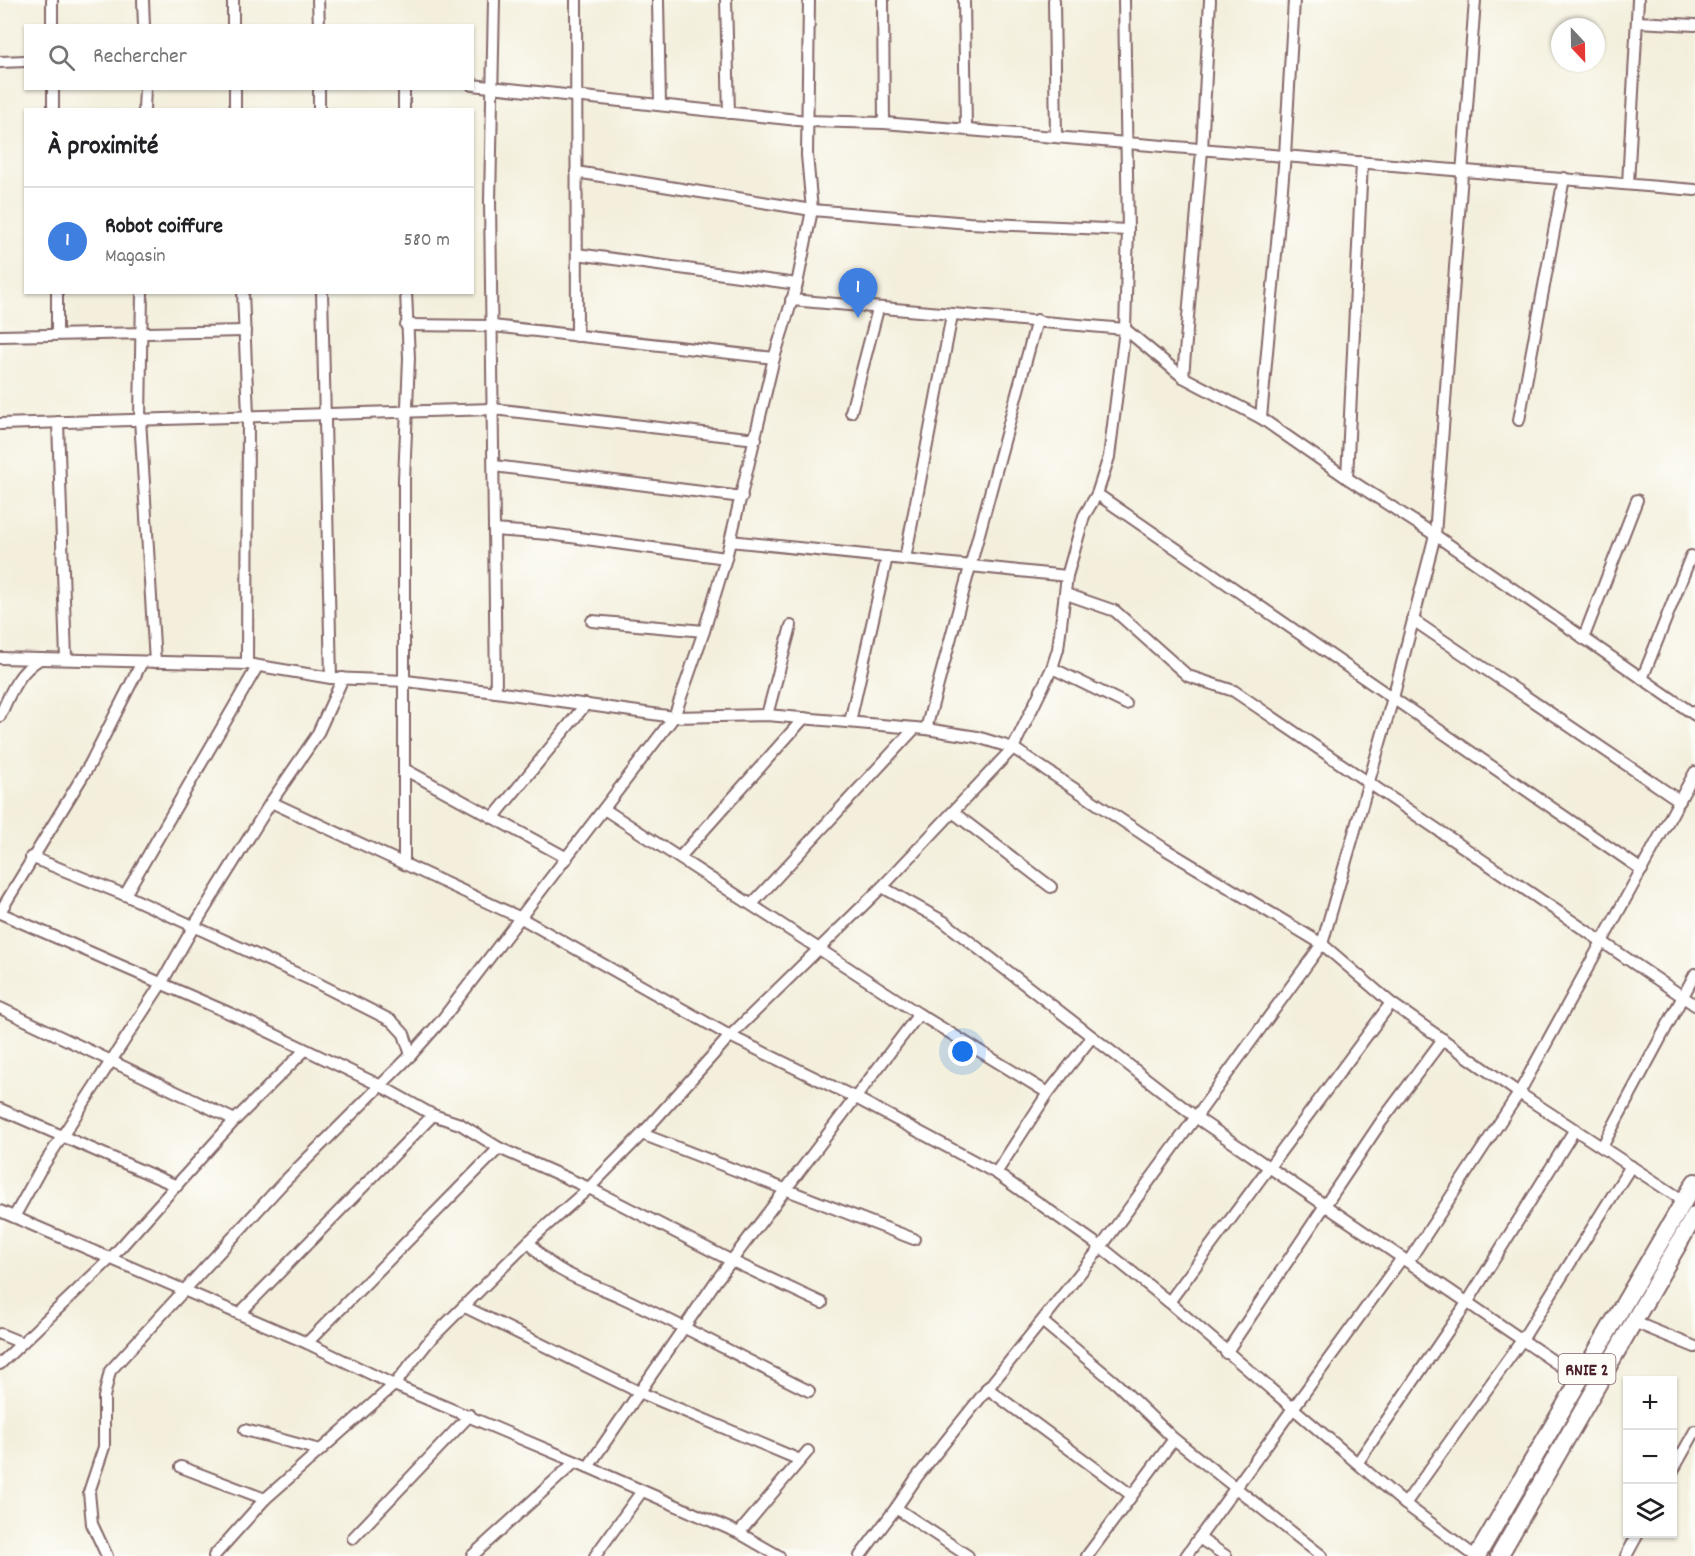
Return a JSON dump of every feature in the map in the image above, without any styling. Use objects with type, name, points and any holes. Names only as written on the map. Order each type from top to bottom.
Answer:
[{"type":"main road","name":"RNIE 2","points":[[1476,1556],[1695,1182]]},
{"type":"main road","name":"RNIE 2","points":[[1499,1556],[1695,1215]]},
{"type":"street","points":[[52,0],[52,24]]},
{"type":"street","points":[[143,0],[144,24]]},
{"type":"street","points":[[233,0],[233,24]]},
{"type":"street","points":[[318,0],[319,24]]},
{"type":"street","points":[[494,0],[490,201],[496,692]]},
{"type":"street","points":[[576,0],[577,336]]},
{"type":"street","points":[[658,0],[660,105]]},
{"type":"street","points":[[726,0],[729,113]]},
{"type":"street","points":[[107,1556],[92,1524],[89,1508],[91,1481],[104,1447],[104,1397],[110,1371],[275,1192],[411,1055],[441,1021],[674,717],[726,558],[774,358],[797,284],[812,210],[807,156],[809,0]]},
{"type":"street","points":[[883,0],[884,123]]},
{"type":"street","points":[[964,0],[966,129]]},
{"type":"street","points":[[1054,0],[1056,137]]},
{"type":"street","points":[[214,1556],[265,1499],[394,1384],[429,1341],[529,1241],[589,1188],[642,1134],[730,1036],[882,887],[1013,748],[1052,668],[1066,594],[1067,576],[1084,516],[1097,494],[1109,457],[1125,329],[1128,230],[1124,0]]},
{"type":"street","points":[[1183,376],[1202,150],[1210,0]]},
{"type":"street","points":[[1261,418],[1285,156],[1294,0]]},
{"type":"street","points":[[860,1556],[987,1388],[1043,1322],[1101,1247],[1322,944],[1393,698],[1436,535],[1475,0]]},
{"type":"street","points":[[1628,184],[1638,0]]},
{"type":"street","points":[[1637,22],[1695,25]]},
{"type":"street","points":[[0,62],[24,62]]},
{"type":"street","points":[[474,85],[807,121],[884,123],[966,129],[1695,190]]},
{"type":"street","points":[[53,90],[53,108]]},
{"type":"street","points":[[144,108],[145,90]]},
{"type":"street","points":[[235,90],[236,108]]},
{"type":"street","points":[[319,90],[320,108]]},
{"type":"street","points":[[404,90],[404,108]]},
{"type":"street","points":[[1347,478],[1362,162]]},
{"type":"street","points":[[576,172],[812,210],[969,223],[1128,230]]},
{"type":"street","points":[[1519,420],[1563,178]]},
{"type":"street","points":[[577,254],[797,284]]},
{"type":"street","points":[[57,294],[57,334]]},
{"type":"street","points":[[142,294],[140,419],[155,662]]},
{"type":"street","points":[[125,895],[252,666],[248,415],[243,294]]},
{"type":"street","points":[[322,294],[323,415],[331,678]]},
{"type":"street","points":[[404,864],[405,410],[409,381],[406,294]]},
{"type":"street","points":[[791,300],[1125,329],[1183,376],[1261,418],[1347,478],[1436,535],[1695,715]]},
{"type":"street","points":[[850,412],[878,309]]},
{"type":"street","points":[[905,559],[952,315]]},
{"type":"street","points":[[752,904],[921,728],[970,566],[1037,320]]},
{"type":"street","points":[[406,325],[493,326],[774,358]]},
{"type":"street","points":[[0,336],[245,331]]},
{"type":"street","points":[[0,424],[493,409],[756,439]]},
{"type":"street","points":[[58,422],[66,659]]},
{"type":"street","points":[[494,466],[742,497]]},
{"type":"street","points":[[1097,494],[1642,870]]},
{"type":"street","points":[[1583,639],[1637,500]]},
{"type":"street","points":[[494,530],[549,534],[726,558]]},
{"type":"street","points":[[730,541],[1067,576]]},
{"type":"street","points":[[1642,679],[1691,556]]},
{"type":"street","points":[[850,722],[887,557]]},
{"type":"street","points":[[1066,594],[1115,611],[1188,676],[1234,691],[1368,781],[1460,848],[1695,1005]]},
{"type":"street","points":[[1413,620],[1680,801]]},
{"type":"street","points":[[592,621],[704,631]]},
{"type":"street","points":[[767,715],[791,627]]},
{"type":"street","points":[[0,658],[252,666],[331,678],[406,681],[674,717],[767,715],[921,728],[977,737],[1013,748],[1174,855],[1322,944],[1391,1003],[1443,1040],[1684,1201]]},
{"type":"street","points":[[1,707],[28,666],[41,658]]},
{"type":"street","points":[[142,662],[90,764],[0,912],[236,1016],[379,1085],[433,1115],[460,1124],[500,1148],[589,1188],[732,1261],[822,1303]]},
{"type":"street","points":[[1052,668],[1126,704]]},
{"type":"street","points":[[14,1217],[62,1135],[161,984],[271,802],[327,717],[343,678]]},
{"type":"street","points":[[493,818],[586,704]]},
{"type":"street","points":[[680,858],[804,718]]},
{"type":"street","points":[[404,769],[567,858]]},
{"type":"street","points":[[1186,1556],[1293,1408],[1405,1260],[1520,1093],[1695,772]]},
{"type":"street","points":[[271,802],[521,918],[730,1036],[856,1098],[996,1173],[1101,1247],[1169,1302],[1405,1504],[1476,1556]]},
{"type":"street","points":[[604,809],[920,1014],[1048,1093]]},
{"type":"street","points":[[954,813],[1051,887]]},
{"type":"street","points":[[32,857],[194,926],[311,980],[392,1021],[405,1034],[411,1055]]},
{"type":"street","points":[[882,887],[943,921],[1197,1118],[1581,1380]]},
{"type":"street","points":[[1602,1147],[1695,974]]},
{"type":"street","points":[[1169,1302],[1391,1003]]},
{"type":"street","points":[[0,1008],[235,1120]]},
{"type":"street","points":[[588,1467],[732,1261],[920,1014]]},
{"type":"street","points":[[996,1173],[1048,1093],[1092,1038]]},
{"type":"street","points":[[1226,1353],[1381,1122],[1443,1040]]},
{"type":"street","points":[[0,1364],[111,1258],[235,1120],[305,1050]]},
{"type":"street","points":[[0,1109],[177,1186]]},
{"type":"street","points":[[240,1313],[433,1115]]},
{"type":"street","points":[[1358,1462],[1467,1303],[1575,1129]]},
{"type":"street","points":[[642,1134],[914,1239]]},
{"type":"street","points":[[307,1343],[500,1148]]},
{"type":"street","points":[[1405,1504],[1522,1340],[1631,1166]]},
{"type":"street","points":[[0,1211],[240,1313],[394,1384],[739,1533],[779,1556]]},
{"type":"street","points":[[529,1241],[544,1260],[568,1275],[620,1296],[809,1392]]},
{"type":"street","points":[[465,1306],[639,1392],[804,1456],[739,1533]]},
{"type":"street","points":[[1043,1322],[1117,1384],[1174,1438],[1322,1556]]},
{"type":"street","points":[[1634,1322],[1695,1347]]},
{"type":"street","points":[[0,1334],[22,1343]]},
{"type":"street","points":[[987,1388],[1130,1494]]},
{"type":"street","points":[[353,1538],[470,1415]]},
{"type":"street","points":[[245,1430],[320,1450]]},
{"type":"street","points":[[1677,1463],[1695,1431]]},
{"type":"street","points":[[1087,1556],[1130,1494],[1174,1438]]},
{"type":"street","points":[[472,1556],[575,1462]]},
{"type":"street","points":[[181,1467],[265,1499]]},
{"type":"street","points":[[595,1556],[642,1491]]},
{"type":"street","points":[[896,1508],[968,1556]]},
{"type":"street","points":[[1199,1538],[1226,1556]]},
{"type":"street","points":[[1626,1556],[1635,1538]]},
{"type":"place","name":"Robot coiffure","points":[[858,318]]}]
